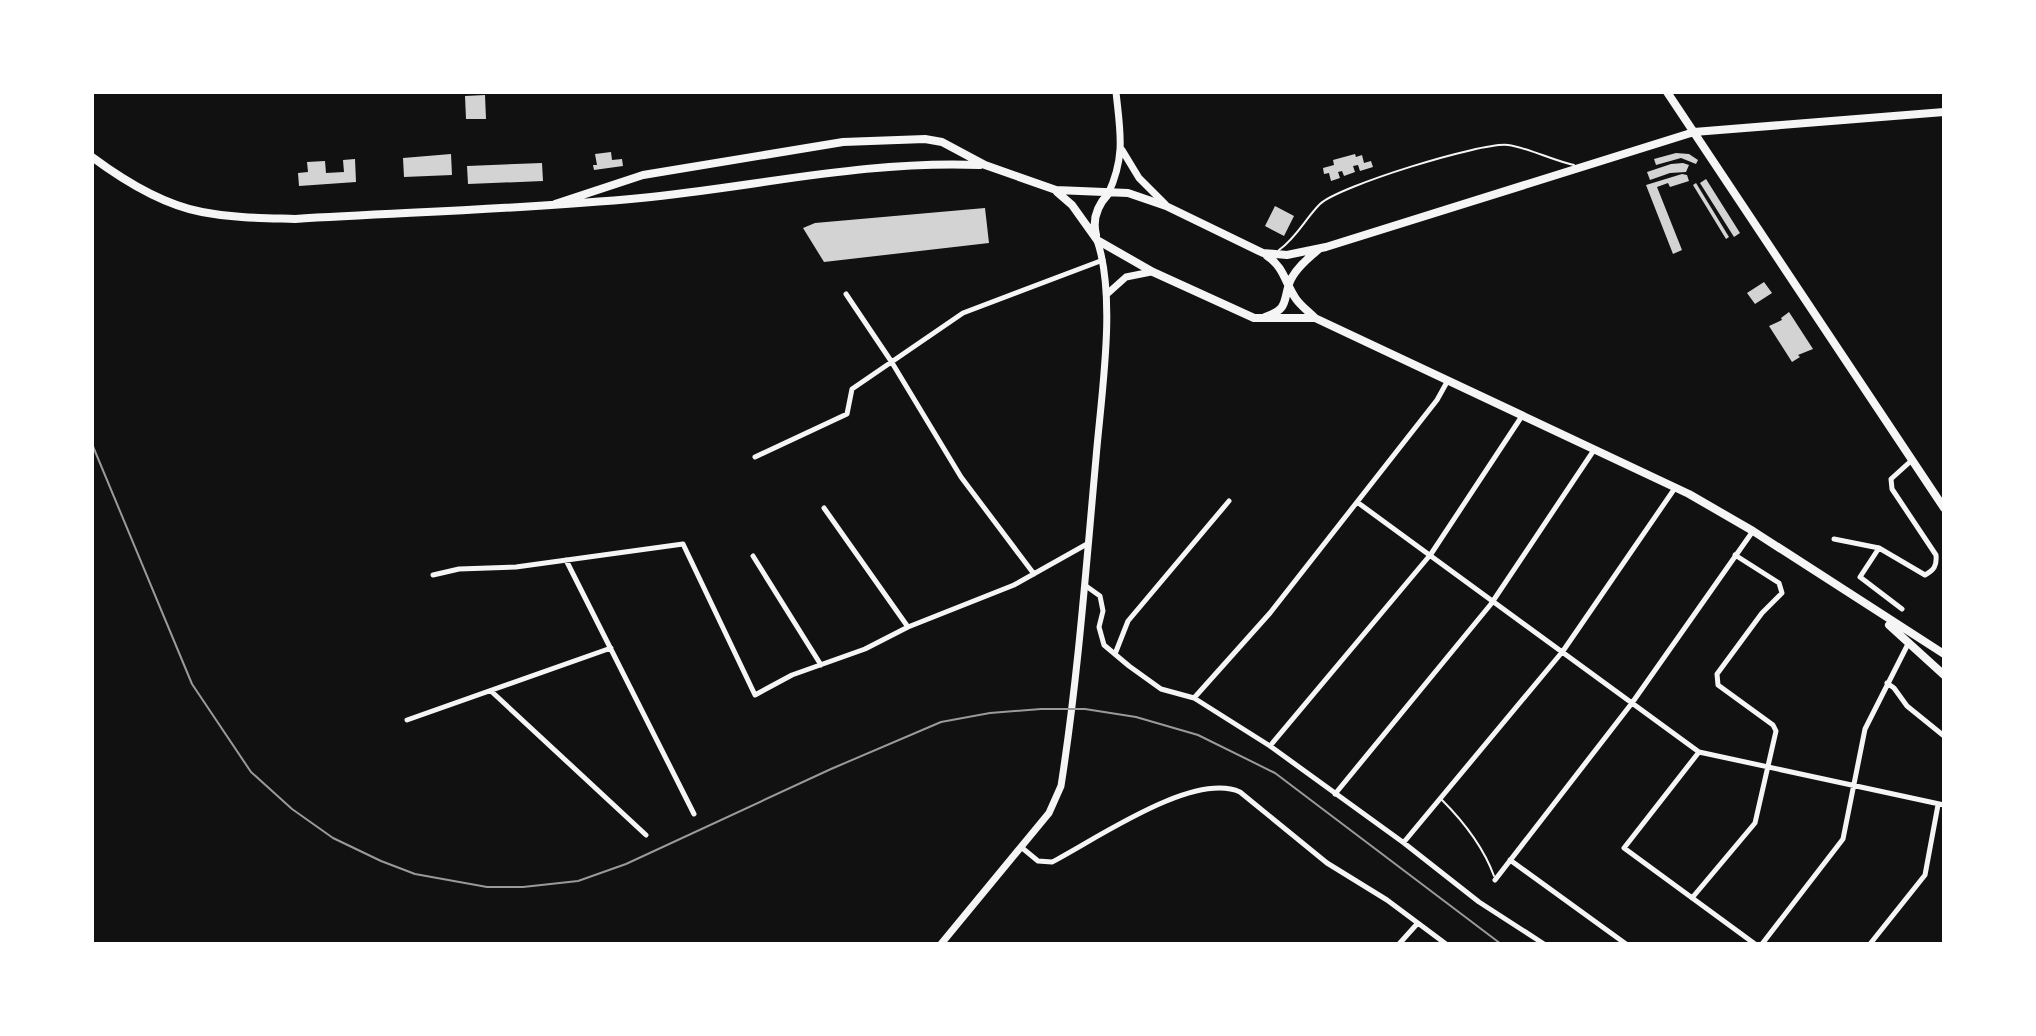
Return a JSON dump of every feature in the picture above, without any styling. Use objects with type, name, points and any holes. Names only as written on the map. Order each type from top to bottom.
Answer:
[{"type":"main road","points":[[941,944],[1049,813],[1061,786],[1086,586],[1103,378],[1104,260],[1094,220],[1101,201],[1115,180],[1122,150],[1116,92]]},
{"type":"main road","points":[[1667,92],[1944,508]]},
{"type":"main road","points":[[1268,254],[1318,249],[1694,132],[1944,112]]},
{"type":"main road","points":[[555,204],[643,175],[843,142],[925,139],[942,142],[985,165],[1056,190],[1128,193],[1166,206],[1268,254],[1285,275],[1297,300],[1315,318],[1675,488],[1753,531],[1944,654]]},
{"type":"main road","points":[[1122,150],[1139,178],[1166,206]]},
{"type":"main road","points":[[92,157],[128,181],[173,202],[200,212],[253,218],[378,216],[585,204],[811,174],[930,164],[985,165]]},
{"type":"main road","points":[[1056,190],[1072,205],[1097,240],[1153,272],[1254,318],[1315,318]]},
{"type":"main road","points":[[1261,319],[1284,305],[1288,285],[1318,249]]},
{"type":"main road","points":[[1106,296],[1126,277],[1153,272]]},
{"type":"main road","points":[[1870,608],[1944,675]]},
{"type":"street","points":[[755,457],[847,414],[852,389],[963,313],[1073,269],[1104,260]]},
{"type":"street","points":[[846,294],[891,361],[961,477],[1034,574]]},
{"type":"street","points":[[1194,698],[1270,613],[1437,400],[1447,382]]},
{"type":"street","points":[[1270,746],[1431,554],[1522,416]]},
{"type":"street","points":[[1335,794],[1494,600],[1595,449]]},
{"type":"street","points":[[1834,539],[1879,548],[1925,575],[1933,571],[1937,563],[1936,555],[1892,489],[1891,479],[1912,460]]},
{"type":"street","points":[[1404,843],[1563,651],[1675,488]]},
{"type":"street","points":[[1115,654],[1128,621],[1229,501]]},
{"type":"street","points":[[1357,502],[1699,752],[1941,805],[1925,875],[1870,944]]},
{"type":"street","points":[[824,508],[908,627]]},
{"type":"street","points":[[1495,880],[1632,703],[1753,531]]},
{"type":"street","points":[[433,575],[459,569],[516,567],[683,544],[755,695],[792,675],[865,649],[908,627],[1014,585],[1088,544]]},
{"type":"street","points":[[1879,548],[1860,577],[1902,609]]},
{"type":"street","points":[[1692,898],[1755,823],[1776,734],[1775,727],[1718,685],[1716,680],[1717,674],[1762,613],[1782,593],[1779,583],[1735,555]]},
{"type":"street","points":[[753,556],[821,665]]},
{"type":"street","points":[[566,560],[694,814]]},
{"type":"street","points":[[1086,586],[1100,596],[1103,611],[1099,627],[1104,645],[1115,654],[1161,689],[1194,698],[1270,746],[1404,843],[1479,902],[1544,944]]},
{"type":"street","points":[[1762,944],[1843,839],[1865,729],[1909,642]]},
{"type":"street","points":[[407,720],[611,648]]},
{"type":"street","points":[[1887,683],[1907,706],[1944,736]]},
{"type":"street","points":[[491,691],[646,835]]},
{"type":"street","points":[[1699,752],[1624,848],[1755,944]]},
{"type":"street","points":[[1021,847],[1038,861],[1052,862],[1162,803],[1210,788],[1231,788],[1327,863],[1387,900],[1446,944]]},
{"type":"street","points":[[1510,860],[1626,944]]},
{"type":"street","points":[[1399,944],[1417,924]]},
{"type":"lane","points":[[1268,254],[1299,233],[1321,203],[1347,190],[1473,149],[1508,145],[1579,167]]},
{"type":"lane","points":[[1441,799],[1476,840],[1495,880]]},
{"type":"building","points":[[485,95],[486,119],[466,119],[465,96]]},
{"type":"building","points":[[611,152],[612,160],[622,159],[623,166],[594,170],[593,165],[597,165],[595,154]]},
{"type":"building","points":[[1676,153],[1689,154],[1698,160],[1696,164],[1681,158],[1656,165],[1654,159]]},
{"type":"building","points":[[451,154],[452,175],[404,177],[403,158]]},
{"type":"building","points":[[1355,154],[1356,157],[1362,155],[1364,163],[1371,161],[1373,167],[1360,171],[1358,165],[1353,166],[1355,172],[1344,176],[1342,171],[1338,172],[1340,178],[1331,181],[1329,173],[1324,174],[1323,168],[1334,165],[1333,160]]},
{"type":"building","points":[[355,159],[356,182],[299,186],[298,173],[308,172],[307,162],[325,161],[326,173],[344,172],[343,160]]},
{"type":"building","points":[[542,163],[543,181],[468,184],[467,166]]},
{"type":"building","points":[[1683,163],[1689,165],[1686,172],[1670,173],[1650,180],[1647,172]]},
{"type":"building","points":[[1687,175],[1689,181],[1657,187],[1682,250],[1673,254],[1646,185]]},
{"type":"building","points":[[1706,179],[1740,233],[1734,237],[1700,183]]},
{"type":"building","points":[[1696,183],[1729,237],[1726,239],[1693,185]]},
{"type":"building","points":[[1275,206],[1294,216],[1284,236],[1265,226]]},
{"type":"building","points":[[985,208],[989,243],[824,262],[803,228],[815,223]]},
{"type":"building","points":[[1764,282],[1772,293],[1755,304],[1747,293]]},
{"type":"building","points":[[1789,312],[1813,349],[1798,355],[1800,357],[1792,362],[1769,326],[1782,320]]},
{"type":"railway","points":[[92,444],[192,684],[251,772],[292,809],[333,838],[415,874],[487,887],[578,881],[626,864],[941,722],[990,713],[1085,709],[1136,717],[1198,735],[1275,773],[1501,944]]}]
